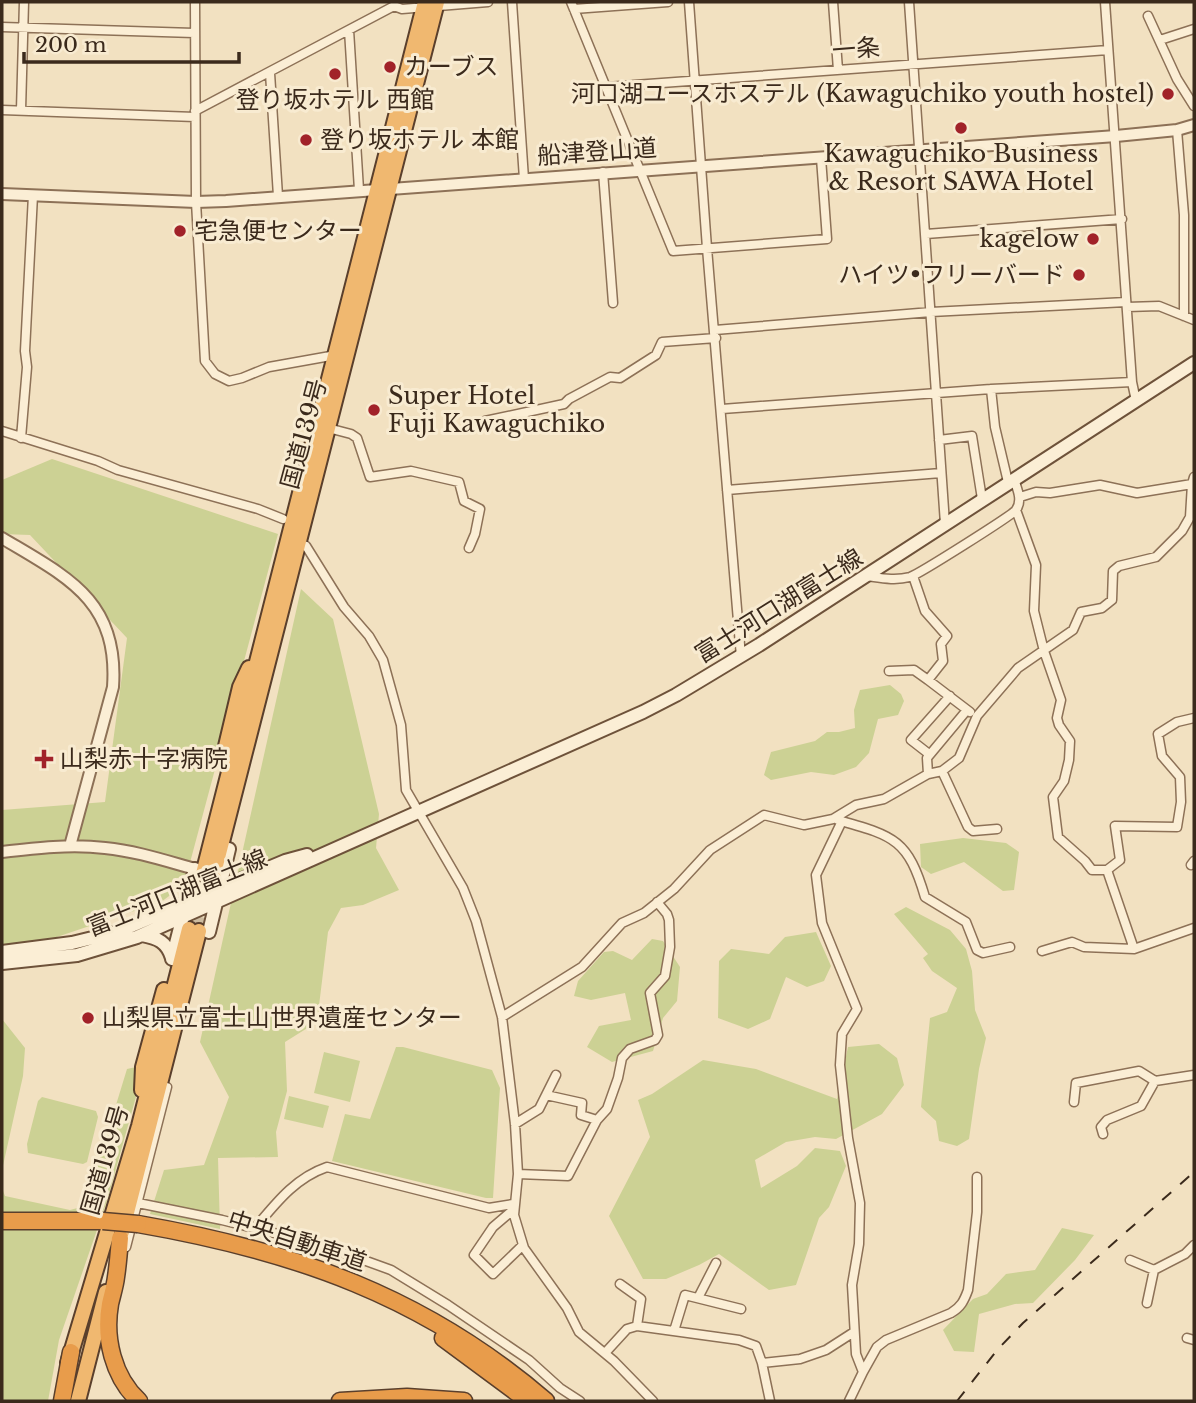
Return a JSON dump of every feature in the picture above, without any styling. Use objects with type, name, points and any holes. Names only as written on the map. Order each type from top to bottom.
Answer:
[{"type":"highway","name":"国道139号","points":[[269,639],[328,428],[383,191],[431,4]]},
{"type":"highway","name":"国道139号","points":[[209,882],[336,355],[383,191]]},
{"type":"highway","points":[[229,849],[265,713],[269,639]]},
{"type":"highway","points":[[209,882],[240,687],[269,639]]},
{"type":"highway","name":"国道139号","points":[[78,1401],[195,927]]},
{"type":"highway","points":[[144,1128],[167,1087],[195,927]]},
{"type":"highway","points":[[144,1128],[143,1067],[172,959]]},
{"type":"highway","name":"国道139号","points":[[71,1352],[144,1128]]},
{"type":"highway","name":"中央自動車道","points":[[2,1221],[136,1227],[250,1246],[323,1270],[377,1292],[455,1334],[546,1401]]},
{"type":"highway","name":"中央自動車道","points":[[2,1227],[102,1224]]},
{"type":"highway","name":"中央自動車道","points":[[136,1227],[249,1251],[303,1268],[358,1291],[439,1336],[528,1401]]},
{"type":"highway","points":[[120,1238],[108,1323],[110,1345],[125,1386],[139,1401]]},
{"type":"highway","points":[[59,1401],[71,1352]]},
{"type":"highway","points":[[340,1401],[407,1397],[464,1401]]},
{"type":"main road","name":"富士河口湖富士線","points":[[209,882],[256,873],[285,861],[361,838],[620,723],[676,695],[866,576],[1194,363]]},
{"type":"main road","name":"富士河口湖富士線","points":[[192,907],[209,882],[361,838]]},
{"type":"main road","points":[[229,849],[230,859],[237,870],[247,874],[256,873]]},
{"type":"main road","points":[[195,927],[192,907],[229,849]]},
{"type":"main road","points":[[203,896],[195,882],[209,882]]},
{"type":"main road","points":[[203,896],[209,882]]},
{"type":"main road","points":[[195,927],[209,882]]},
{"type":"main road","name":"富士河口湖富士線","points":[[2,952],[104,937],[192,907],[203,896]]},
{"type":"main road","points":[[172,959],[195,927],[205,919],[192,907]]},
{"type":"main road","name":"富士河口湖富士線","points":[[2,963],[85,953],[142,935],[195,927]]},
{"type":"main road","points":[[142,935],[154,937],[166,944],[172,959]]},
{"type":"street","points":[[20,110],[24,2]]},
{"type":"street","points":[[195,2],[196,202],[205,361],[215,374],[229,381],[269,367],[336,355]]},
{"type":"street","points":[[2,110],[195,114],[394,6],[402,9],[431,4],[488,2]]},
{"type":"street","points":[[512,2],[524,179]]},
{"type":"street","points":[[668,2],[573,5],[673,251],[827,239],[821,158]]},
{"type":"street","points":[[689,2],[741,656]]},
{"type":"street","points":[[833,2],[838,70]]},
{"type":"street","points":[[909,2],[944,524]]},
{"type":"street","points":[[1105,2],[1132,382],[1136,401]]},
{"type":"street","points":[[1148,16],[1177,79],[1194,106]]},
{"type":"street","points":[[2,27],[194,33]]},
{"type":"street","points":[[1160,40],[1194,29]]},
{"type":"street","points":[[349,30],[359,190]]},
{"type":"street","name":"一条","points":[[607,87],[1108,50]]},
{"type":"street","points":[[270,73],[278,196]]},
{"type":"street","name":"船津登山道","points":[[2,194],[196,202],[359,190],[383,191],[639,169],[701,167],[1116,136],[1177,130],[1194,125]]},
{"type":"street","points":[[1177,130],[1184,215],[1184,316]]},
{"type":"street","points":[[603,172],[613,303]]},
{"type":"street","points":[[21,438],[27,367],[25,351],[33,195]]},
{"type":"street","points":[[926,234],[1122,219]]},
{"type":"street","points":[[485,421],[564,404],[610,377],[620,377],[656,355],[662,342],[715,334],[931,312],[1127,305],[1159,306],[1194,320]]},
{"type":"street","points":[[722,410],[991,389],[1132,382]]},
{"type":"street","points":[[991,389],[995,427],[1011,480],[1020,497],[1016,510],[1036,565],[1034,611],[1044,651],[1062,700],[1057,719],[1070,741],[1064,781],[1053,797],[1058,836],[1085,860],[1092,870],[1107,870],[1120,860],[1115,825],[1177,827],[1181,803],[1180,777],[1162,756],[1158,734],[1177,722],[1194,718]]},
{"type":"street","points":[[328,428],[357,438],[370,477],[411,471],[459,482],[464,501],[480,509],[469,548]]},
{"type":"street","points":[[2,431],[118,470],[258,509],[283,519]]},
{"type":"street","points":[[939,440],[972,436],[982,499]]},
{"type":"street","points":[[727,490],[941,473]]},
{"type":"street","points":[[863,1372],[856,1354],[852,1285],[859,1244],[860,1203],[848,1138],[840,1065],[842,1034],[857,1009],[822,923],[816,875],[837,820],[856,805],[884,799],[928,774],[942,771],[959,758],[977,716],[1018,668],[1073,630],[1081,612],[1102,608],[1112,600],[1113,571],[1119,566],[1156,557],[1182,531],[1190,517],[1193,480],[1137,493],[1100,485],[1050,493],[1036,492],[1020,497]]},
{"type":"street","points":[[866,576],[898,579],[913,576],[1016,510]]},
{"type":"street","points":[[2,538],[64,576],[83,591],[98,611],[110,636],[115,662],[113,687],[70,846]]},
{"type":"street","points":[[306,545],[344,607],[369,636],[383,660],[401,725],[406,790],[452,868],[471,907],[502,1017],[518,1174],[513,1207],[523,1245],[567,1308],[579,1332],[605,1353],[653,1401]]},
{"type":"street","points":[[913,576],[925,611],[947,636],[941,644],[943,661],[928,680]]},
{"type":"street","points":[[889,670],[914,670],[977,716]]},
{"type":"street","points":[[929,754],[911,740],[950,696]]},
{"type":"street","points":[[928,774],[926,762],[929,754],[967,710]]},
{"type":"street","points":[[942,771],[968,827],[973,831],[997,829]]},
{"type":"street","points":[[502,1017],[582,967],[622,923],[644,913],[674,889],[710,849],[764,815],[804,825],[837,820],[880,832],[902,847],[916,866],[925,897],[966,922],[977,950],[983,953],[1010,947]]},
{"type":"street","points":[[2,852],[70,846],[121,850],[209,882]]},
{"type":"street","points":[[1107,870],[1134,949]]},
{"type":"street","points":[[518,1174],[568,1176],[597,1121],[607,1108],[622,1058],[630,1049],[655,1040],[658,1035],[650,993],[665,976],[670,947],[670,920],[657,902]]},
{"type":"street","points":[[1042,951],[1072,942],[1084,947],[1134,949],[1194,928]]},
{"type":"street","points":[[1074,1102],[1076,1083],[1139,1071],[1155,1081],[1194,1075]]},
{"type":"street","points":[[515,1124],[539,1109],[556,1075]]},
{"type":"street","points":[[1103,1134],[1101,1127],[1107,1120],[1141,1106],[1155,1081]]},
{"type":"street","points":[[116,1280],[167,1087]]},
{"type":"street","points":[[546,1095],[582,1103],[581,1115],[597,1121]]},
{"type":"street","points":[[255,1228],[289,1188],[309,1177],[314,1171],[327,1167],[489,1208],[513,1207]]},
{"type":"street","points":[[849,1401],[877,1347],[886,1340],[959,1308],[964,1300],[968,1290],[977,1212],[977,1177]]},
{"type":"street","points":[[138,1203],[322,1245],[391,1270],[449,1305],[529,1360],[560,1388],[580,1401]]},
{"type":"street","points":[[513,1207],[493,1227],[474,1255],[493,1274],[523,1245]]},
{"type":"street","points":[[1130,1260],[1154,1270],[1185,1254],[1194,1245]]},
{"type":"street","points":[[698,1298],[716,1263]]},
{"type":"street","points":[[1147,1303],[1154,1270]]},
{"type":"street","points":[[620,1284],[641,1300],[637,1326]]},
{"type":"street","points":[[674,1331],[685,1295],[741,1309]]},
{"type":"street","points":[[605,1353],[628,1329],[637,1326],[739,1340],[756,1346],[770,1401]]},
{"type":"street","points":[[762,1363],[800,1359],[826,1350],[854,1332]]},
{"type":"green space","points":[[52,459],[278,534],[184,885],[161,902],[33,945],[2,948],[2,810],[105,802],[127,638],[30,535],[2,534],[2,480]]},
{"type":"green space","points":[[301,589],[333,619],[379,814],[376,848],[399,890],[363,905],[341,908],[328,932],[317,1022],[285,1042],[287,1091],[276,1132],[278,1157],[218,1158],[220,1229],[150,1214],[164,1170],[204,1165],[229,1097],[200,1042]]},
{"type":"green space","points":[[890,685],[901,694],[904,701],[898,715],[878,719],[869,753],[856,767],[834,775],[811,772],[771,780],[764,775],[771,752],[815,741],[827,732],[855,728],[854,710],[860,690]]},
{"type":"green space","points":[[963,838],[1006,843],[1019,852],[1014,890],[1003,891],[964,862],[931,874],[921,867],[920,844]]},
{"type":"green space","points":[[906,907],[950,930],[966,949],[972,971],[975,1010],[986,1038],[969,1139],[957,1146],[939,1141],[936,1121],[921,1107],[930,1018],[947,1012],[957,988],[932,971],[923,958],[928,954],[894,914]]},
{"type":"green space","points":[[816,932],[831,966],[824,981],[807,987],[786,977],[770,1019],[748,1029],[718,1018],[719,961],[731,949],[769,954],[785,937]]},
{"type":"green space","points":[[652,939],[663,941],[680,967],[677,1001],[663,1018],[653,1051],[612,1062],[587,1047],[599,1026],[631,1020],[625,993],[591,1000],[574,996],[578,981],[604,952],[613,951],[632,960]]},
{"type":"green space","points":[[2,1019],[25,1048],[23,1076],[2,1170]]},
{"type":"green space","points":[[879,1044],[897,1058],[904,1085],[882,1114],[836,1139],[815,1137],[786,1142],[755,1160],[761,1188],[797,1166],[815,1148],[840,1151],[846,1166],[829,1207],[819,1218],[796,1285],[769,1290],[719,1254],[666,1279],[643,1279],[609,1216],[650,1137],[638,1100],[652,1094],[703,1060],[756,1069],[837,1099],[848,1047]]},
{"type":"green space","points":[[396,1047],[492,1070],[500,1088],[493,1198],[332,1161],[345,1114],[370,1119]]},
{"type":"green space","points":[[324,1052],[360,1061],[350,1102],[314,1093]]},
{"type":"green space","points":[[136,1067],[139,1086],[107,1201],[59,1340],[48,1401],[2,1401],[2,1188],[5,1196],[70,1210],[85,1206],[127,1069]]},
{"type":"green space","points":[[289,1096],[329,1106],[323,1128],[284,1119]]},
{"type":"green space","points":[[42,1097],[96,1111],[98,1117],[87,1162],[83,1164],[28,1153],[27,1144],[38,1101]]},
{"type":"green space","points":[[1062,1228],[1094,1235],[1075,1260],[1033,1303],[1015,1304],[979,1314],[974,1352],[954,1351],[943,1330],[973,1299],[987,1294],[1006,1274],[1035,1270]]},
{"type":"tunnel","points":[[194,908],[203,874]]},
{"type":"tunnel","points":[[199,931],[207,898]]},
{"type":"railway","points":[[957,1401],[998,1349],[1023,1323],[1194,1172]]},
{"type":"place","name":"カーブス","points":[[390,67]]},
{"type":"place","name":"登り坂ホテル 西館","points":[[335,74]]},
{"type":"place","name":"河口湖ユースホステル (Kawaguchiko youth hostel)","points":[[1168,94]]},
{"type":"place","name":"Kawaguchiko Business & Resort SAWA Hotel","points":[[961,128]]},
{"type":"place","name":"登り坂ホテル 本館","points":[[306,140]]},
{"type":"place","name":"宅急便センター","points":[[180,231]]},
{"type":"place","name":"kagelow","points":[[1093,239]]},
{"type":"place","name":"ハイツ•フリーバード","points":[[1079,275]]},
{"type":"place","name":"Super Hotel Fuji Kawaguchiko","points":[[374,410]]},
{"type":"place","name":"山梨赤十字病院","points":[[44,759]]},
{"type":"place","name":"山梨県立富士山世界遺産センター","points":[[88,1018]]}]
